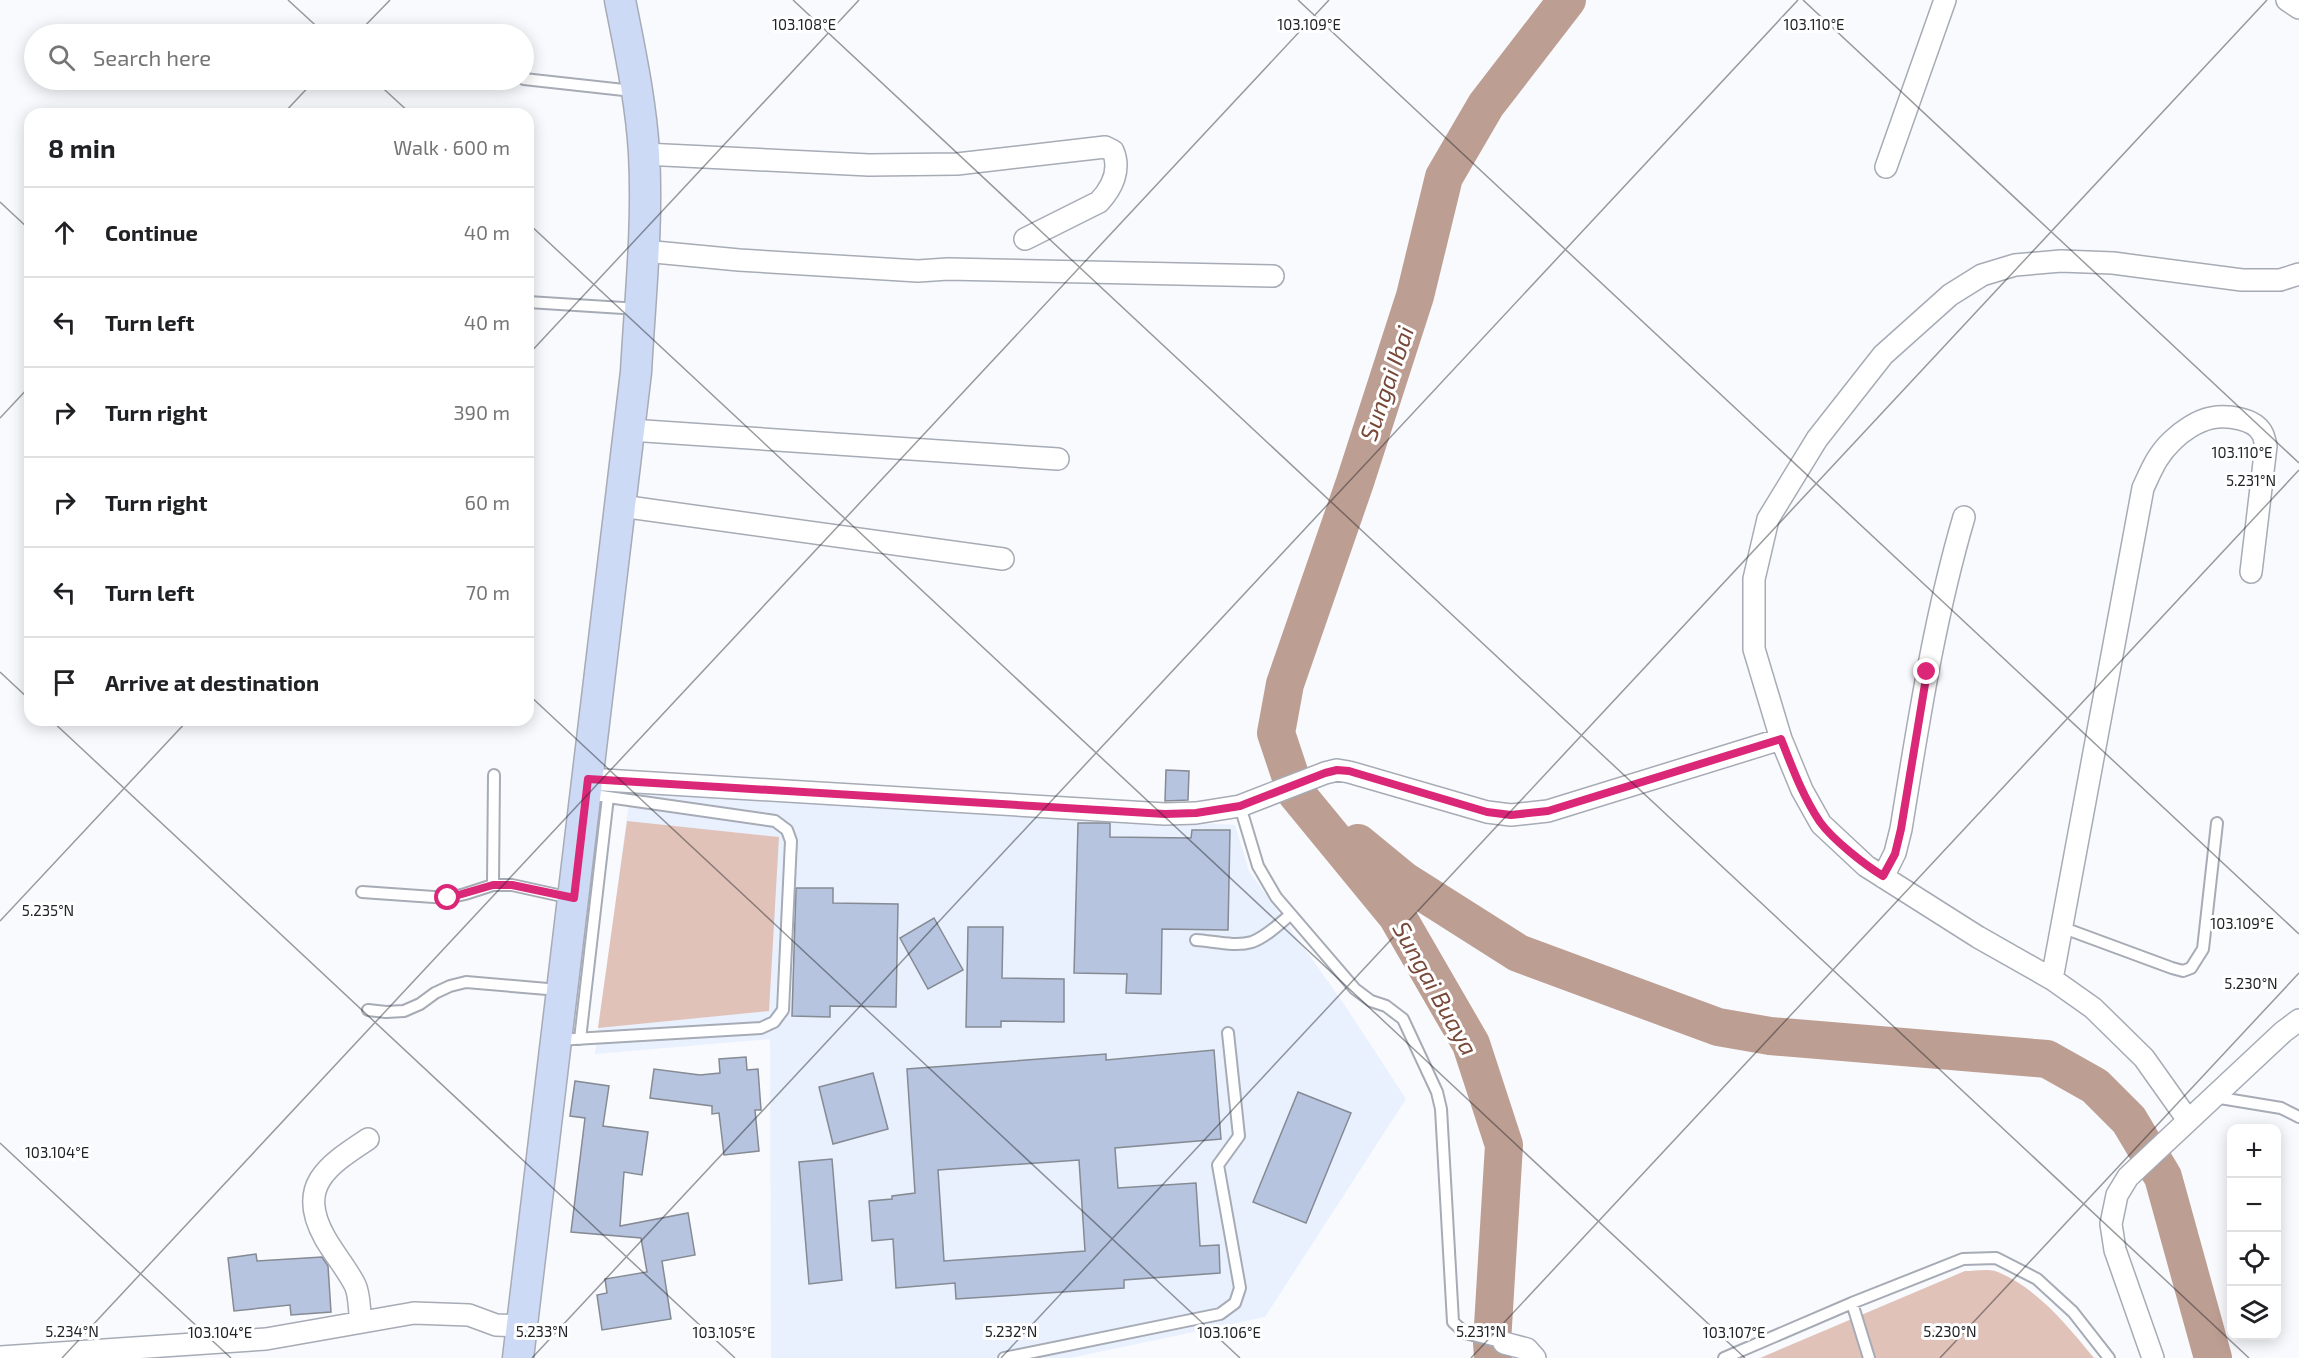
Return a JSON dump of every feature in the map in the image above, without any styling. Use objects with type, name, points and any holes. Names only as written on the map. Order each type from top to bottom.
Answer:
[{"type":"main road","points":[[518,1358],[520,1326],[568,1039],[562,990],[574,898],[594,790],[636,372],[644,251],[644,154],[637,91],[620,0]]},
{"type":"street","points":[[1886,167],[1945,0]]},
{"type":"street","points":[[2287,0],[2299,8]]},
{"type":"street","points":[[644,154],[869,165],[957,164],[1105,147],[1113,151],[1116,159],[1114,179],[1108,193],[1099,202],[1025,239]]},
{"type":"street","points":[[644,251],[738,260],[918,271],[1273,276]]},
{"type":"street","points":[[2182,1126],[2144,1058],[2093,1008],[2052,979],[1978,937],[1866,866],[1821,824],[1802,790],[1781,739],[1754,649],[1754,579],[1768,519],[1817,439],[1883,355],[1950,295],[1982,274],[2015,265],[2061,261],[2113,263],[2242,280],[2280,280],[2299,274]]},
{"type":"street","points":[[2052,979],[2143,488],[2154,462],[2172,441],[2191,427],[2212,418],[2235,418],[2253,423],[2262,432],[2266,446],[2251,572]]},
{"type":"street","points":[[630,430],[1059,459]]},
{"type":"street","points":[[621,506],[1004,559]]},
{"type":"street","points":[[1883,876],[1895,854],[1901,829],[1927,672],[1964,518]]},
{"type":"street","points":[[594,790],[1165,814],[1196,813],[1249,803],[1337,770],[1349,771],[1487,812],[1511,815],[1548,811],[1781,739]]},
{"type":"street","points":[[2153,1358],[2115,1250],[2111,1224],[2117,1195],[2128,1177],[2283,1032],[2299,1020]]},
{"type":"street","points":[[361,1322],[356,1287],[324,1237],[314,1212],[316,1185],[334,1161],[368,1139]]},
{"type":"street","points":[[0,1357],[266,1339],[414,1312],[469,1315],[496,1325],[520,1326]]},
{"type":"street","points":[[1504,1343],[1527,1349],[1535,1358]]},
{"type":"lane","points":[[534,80],[637,91]]},
{"type":"lane","points":[[534,303],[639,309]]},
{"type":"lane","points":[[493,885],[494,775]]},
{"type":"lane","points":[[594,790],[775,821],[787,830],[791,841],[783,1010],[774,1022],[761,1028],[568,1039],[594,790]]},
{"type":"lane","points":[[1249,803],[1258,866],[1276,897],[1355,988],[1371,1001],[1386,1006],[1403,1019],[1437,1092],[1441,1109],[1453,1322],[1465,1333],[1504,1343]]},
{"type":"lane","points":[[2061,927],[2172,968],[2183,971],[2191,968],[2203,949],[2217,823]]},
{"type":"lane","points":[[362,892],[448,898],[493,885],[512,885],[574,898]]},
{"type":"lane","points":[[1196,940],[1236,944],[1252,942],[1268,933],[1290,915]]},
{"type":"lane","points":[[368,1010],[404,1011],[420,1004],[435,993],[466,982],[562,990]]},
{"type":"lane","points":[[1004,1358],[1220,1314],[1234,1303],[1240,1288],[1218,1165],[1239,1136],[1228,1034]]},
{"type":"lane","points":[[2213,1097],[2281,1108],[2299,1117]]},
{"type":"lane","points":[[1725,1358],[1852,1303],[1963,1259],[1996,1258],[2037,1279],[2073,1312],[2109,1358]]},
{"type":"lane","points":[[1852,1303],[1869,1358]]},
{"type":"shaded area","points":[[631,787],[1235,825],[1249,871],[1342,1001],[1406,1099],[1265,1317],[1070,1358],[771,1358],[770,1039],[595,1054]]},
{"type":"shaded area","points":[[627,821],[779,837],[769,1011],[598,1028]]},
{"type":"shaded area","points":[[1965,1271],[1994,1271],[2013,1279],[2051,1309],[2094,1358],[1760,1358]]},
{"type":"building","points":[[1166,770],[1189,771],[1188,800],[1165,801]]},
{"type":"building","points":[[1078,823],[1110,823],[1110,837],[1191,838],[1192,830],[1230,830],[1228,930],[1162,929],[1161,994],[1126,993],[1127,974],[1074,973]]},
{"type":"building","points":[[796,888],[833,888],[833,903],[898,904],[896,1007],[830,1006],[830,1017],[792,1016]]},
{"type":"building","points":[[934,918],[963,970],[928,989],[900,938]]},
{"type":"building","points":[[968,927],[1003,927],[1002,978],[1064,979],[1064,1022],[1001,1021],[1001,1027],[966,1027]]},
{"type":"building","points":[[1214,1050],[1221,1139],[1115,1148],[1118,1188],[1196,1183],[1200,1246],[1219,1245],[1220,1273],[1124,1280],[1124,1288],[956,1299],[955,1283],[896,1288],[893,1239],[872,1241],[869,1201],[892,1199],[892,1196],[915,1193],[907,1069],[1106,1054],[1106,1060]],"holes":[[[1079,1160],[1085,1251],[944,1261],[938,1170]]]},
{"type":"building","points":[[746,1057],[747,1070],[758,1069],[761,1110],[755,1110],[759,1151],[724,1155],[719,1113],[712,1114],[712,1106],[650,1098],[654,1069],[700,1075],[720,1073],[719,1059]]},
{"type":"building","points":[[873,1073],[888,1129],[833,1144],[819,1087]]},
{"type":"building","points":[[575,1081],[609,1086],[603,1126],[648,1132],[642,1175],[624,1172],[620,1226],[688,1213],[695,1255],[662,1261],[671,1319],[602,1330],[597,1295],[607,1293],[605,1279],[647,1272],[641,1238],[571,1232],[585,1118],[570,1116]]},
{"type":"building","points":[[1298,1092],[1351,1113],[1306,1223],[1253,1202]]},
{"type":"building","points":[[832,1159],[842,1280],[809,1284],[799,1162]]},
{"type":"building","points":[[256,1254],[257,1261],[322,1257],[328,1266],[331,1312],[291,1315],[290,1305],[234,1311],[228,1258]]},
{"type":"waterway","name":"Sungai Ibai","points":[[1493,1358],[1492,1342],[1504,1145],[1471,1044],[1397,916],[1296,793],[1276,733],[1285,684],[1355,482],[1415,296],[1444,177],[1486,105],[1567,0]]},
{"type":"waterway","points":[[1358,843],[1403,880],[1518,953],[1718,1027],[1770,1036],[2047,1059],[2095,1086],[2129,1120],[2163,1177],[2213,1358]]},
{"type":"route","points":[[448,898],[493,885],[512,885],[574,898],[588,779],[1165,814],[1217,811],[1240,806],[1337,770],[1349,771],[1487,812],[1511,815],[1548,811],[1781,739],[1802,790],[1821,824],[1866,866],[1883,876],[1895,854],[1901,829],[1927,672]]},
{"type":"water label","name":"Sungai Buaya","points":[[1436,988]]}]
